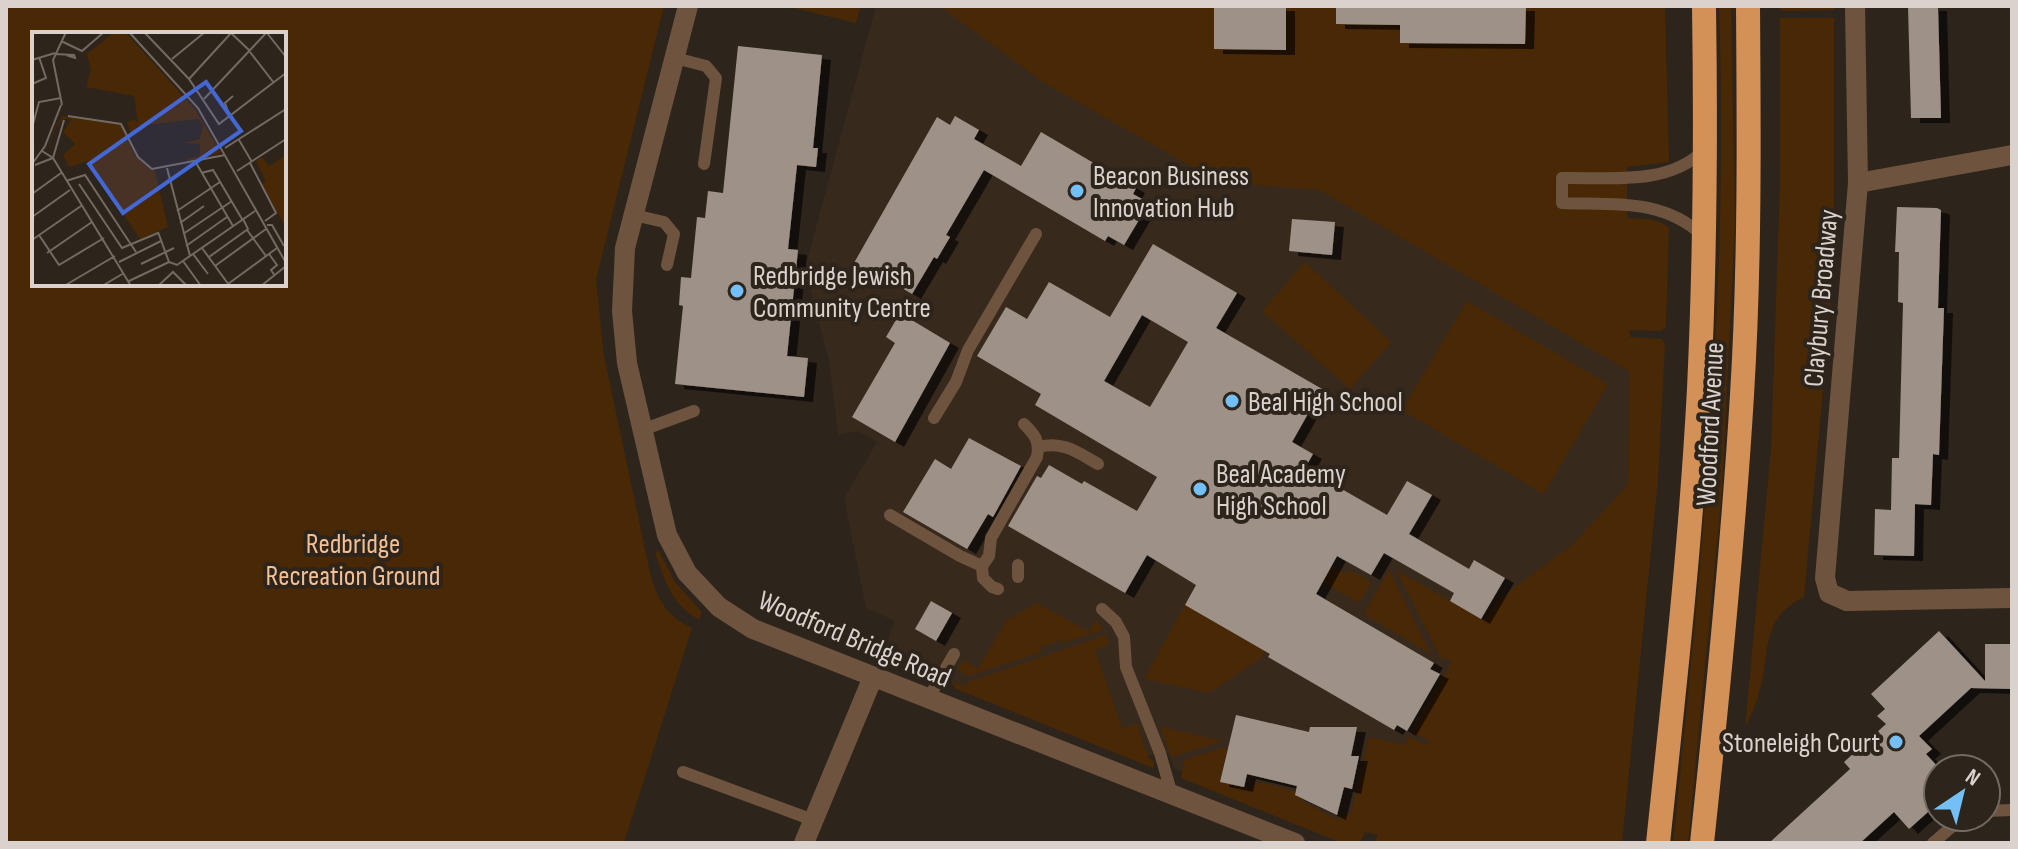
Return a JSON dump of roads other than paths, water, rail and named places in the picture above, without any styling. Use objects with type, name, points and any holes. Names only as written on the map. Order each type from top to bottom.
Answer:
[{"type":"highway","name":"Woodford Avenue","points":[[1658,843],[1685,580],[1699,391],[1705,238],[1704,6]]},
{"type":"highway","name":"Woodford Avenue","points":[[1702,843],[1729,584],[1742,392],[1749,187],[1748,6]]},
{"type":"street","name":"Woodford Bridge Road","points":[[688,6],[625,248],[622,311],[627,363],[667,535],[687,573],[719,607],[753,629],[1172,795],[1244,834],[1295,843]]},
{"type":"street","name":"Claybury Broadway","points":[[1855,6],[1858,183],[1825,578],[1829,593],[1847,601],[2012,598]]},
{"type":"street","points":[[1858,183],[2012,155]]},
{"type":"street","points":[[804,843],[873,677]]},
{"type":"lane","points":[[675,58],[706,66],[716,78],[704,164]]},
{"type":"lane","points":[[1705,238],[1687,221],[1651,207],[1562,203],[1562,178],[1653,176],[1690,164],[1706,149]]},
{"type":"lane","points":[[634,215],[664,222],[674,234],[667,265]]},
{"type":"lane","points":[[934,418],[956,382],[968,350],[1036,234]]},
{"type":"lane","points":[[642,430],[694,411]]},
{"type":"lane","points":[[998,589],[983,578],[991,538],[1037,457],[1039,447],[1036,436],[1024,424]]},
{"type":"lane","points":[[1039,447],[1052,443],[1064,445],[1098,464]]},
{"type":"lane","points":[[890,515],[960,556],[986,561]]},
{"type":"lane","points":[[1102,609],[1116,622],[1124,637],[1126,667],[1160,753],[1172,795]]},
{"type":"lane","points":[[928,699],[954,654]]},
{"type":"lane","points":[[683,772],[813,820]]},
{"type":"place","name":"Beacon Business Innovation Hub","points":[[1077,191]]},
{"type":"place","name":"Redbridge Jewish Community Centre","points":[[737,291]]},
{"type":"place","name":"Beal High School","points":[[1232,401]]},
{"type":"place","name":"Beal Academy High School","points":[[1200,489]]},
{"type":"place","name":"Stoneleigh Court","points":[[1896,742]]},
{"type":"park label","name":"Redbridge Recreation Ground","points":[[353,559]]}]
